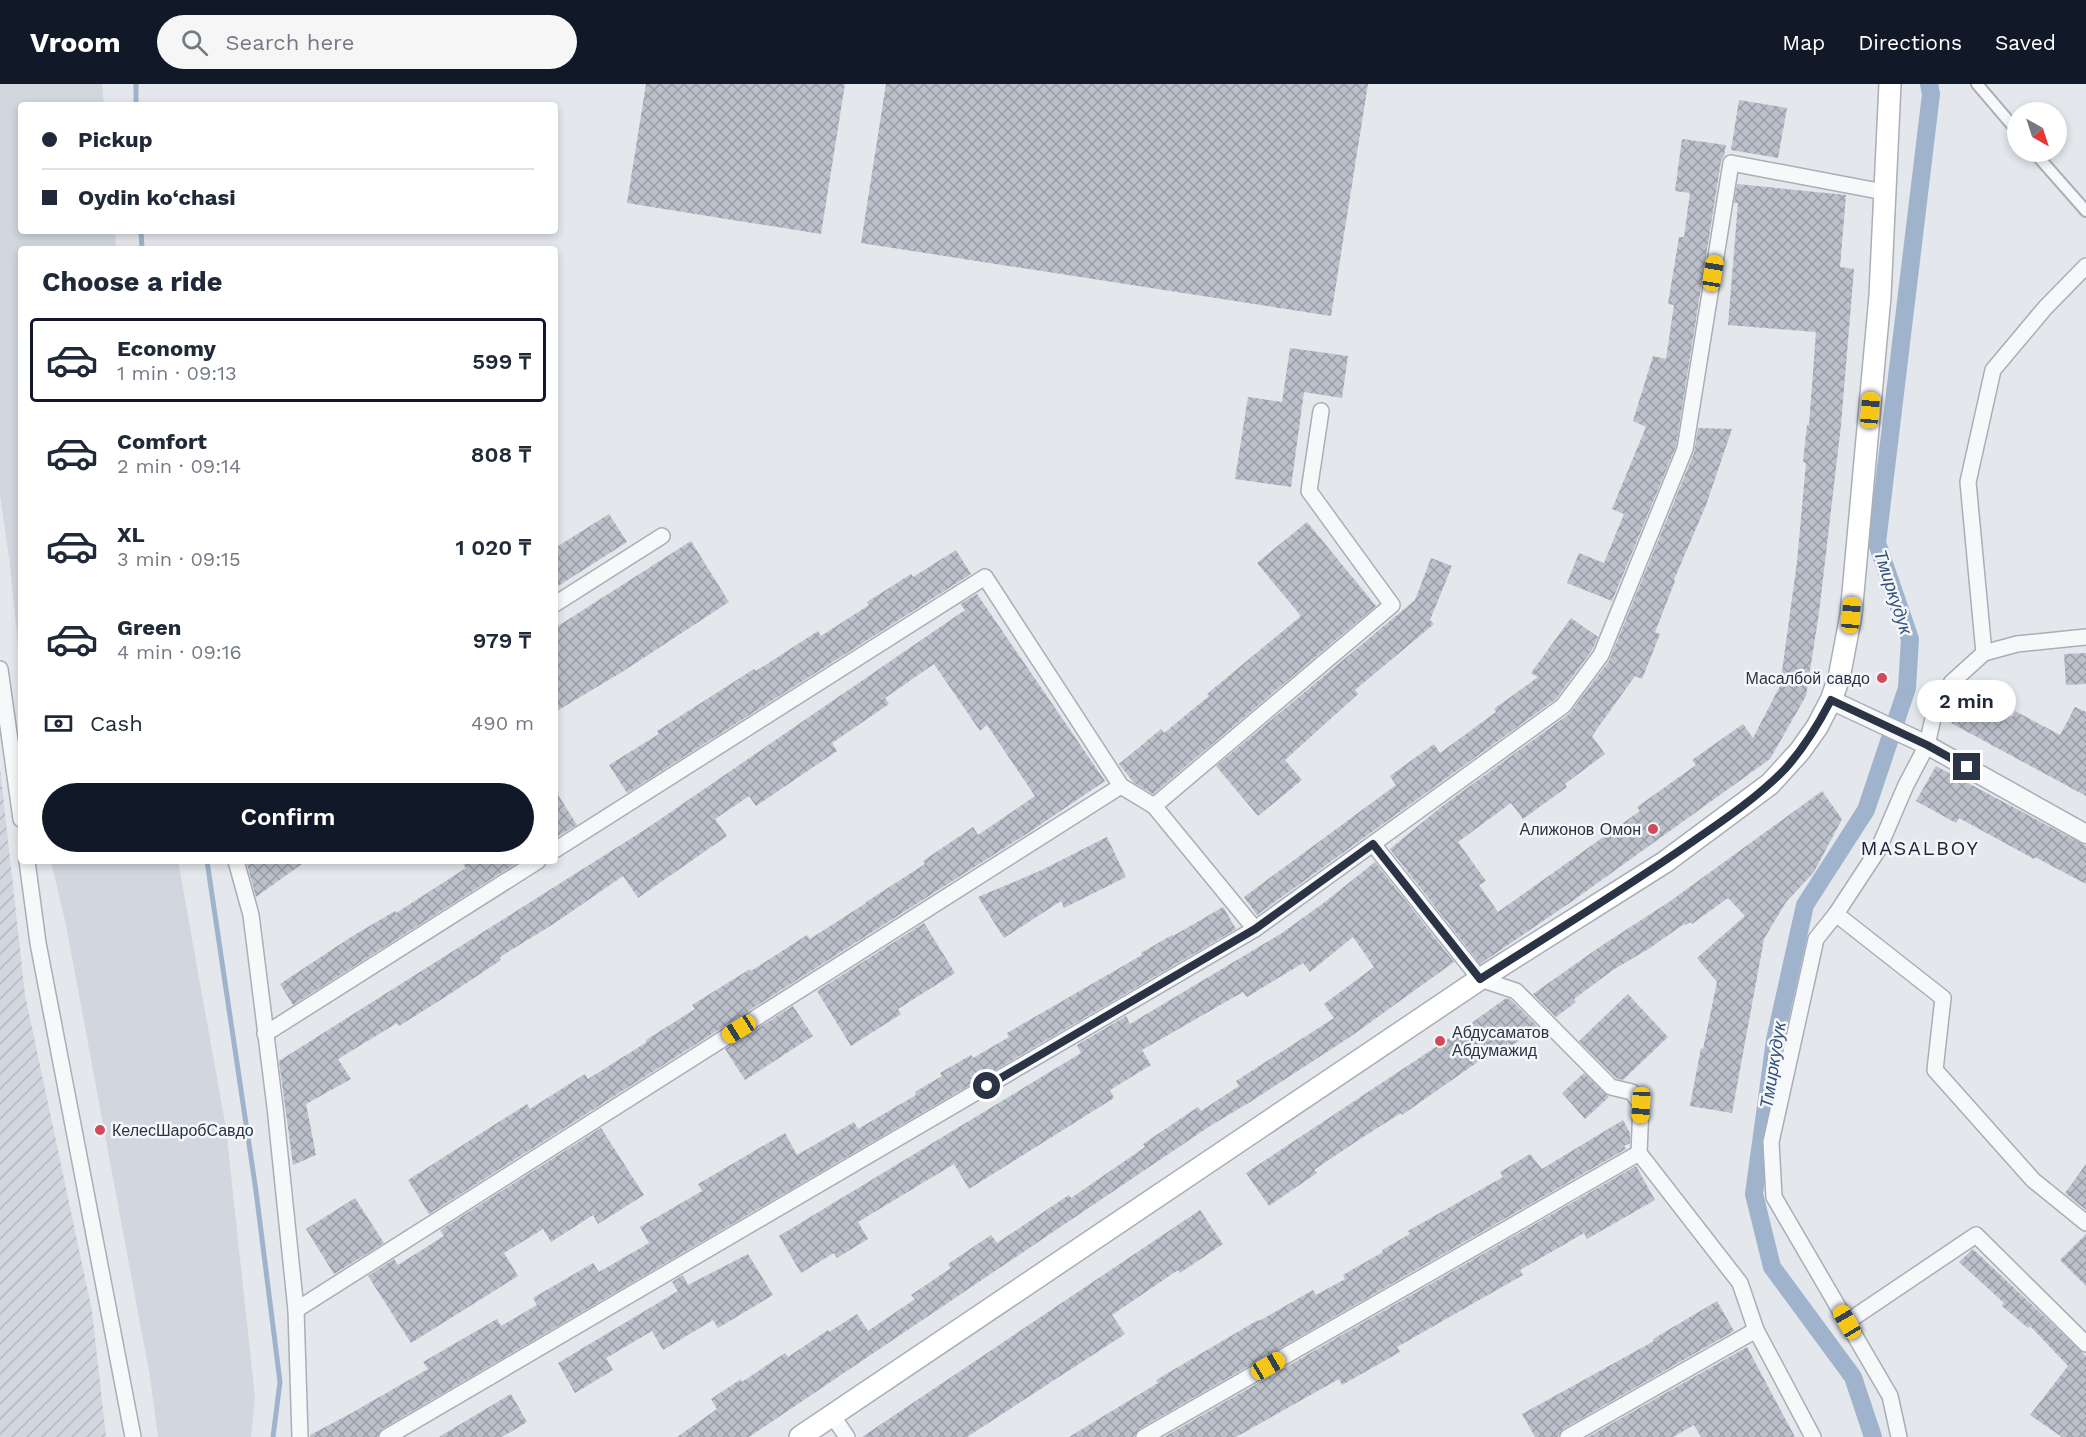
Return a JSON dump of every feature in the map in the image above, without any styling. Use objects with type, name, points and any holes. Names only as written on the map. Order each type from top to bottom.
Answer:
[{"type":"main road","points":[[800,1437],[1480,979],[1665,862],[1770,784],[1800,751],[1817,727],[1831,700],[1839,678],[1851,615],[1881,296],[1884,192],[1895,87]]},
{"type":"street","points":[[1977,84],[2007,119]]},
{"type":"street","points":[[2043,162],[2086,211]]},
{"type":"street","points":[[387,1437],[1255,929],[1563,706],[1601,655],[1685,449],[1731,163],[1884,192]]},
{"type":"street","points":[[1984,653],[1968,483],[1993,370],[2045,308],[2086,266]]},
{"type":"street","points":[[1154,806],[1392,605],[1309,492],[1321,411]]},
{"type":"street","points":[[558,602],[662,536]]},
{"type":"street","points":[[558,848],[985,578],[1121,786],[1154,806],[1255,929]]},
{"type":"street","points":[[1899,1437],[1890,1396],[1774,1197],[1771,1142],[1816,939],[1836,914],[1878,850],[1906,785],[1927,745],[1936,705],[1952,682],[1984,653],[2017,644],[2086,637]]},
{"type":"street","points":[[0,669],[18,798]]},
{"type":"street","points":[[1831,700],[1927,745],[2086,834]]},
{"type":"street","points":[[296,1310],[1121,786]]},
{"type":"street","points":[[1373,844],[1480,979],[1516,991],[1611,1087],[1632,1092],[1641,1105],[1639,1154],[1740,1283],[1756,1330],[1813,1437]]},
{"type":"street","points":[[27,864],[38,943],[133,1437]]},
{"type":"street","points":[[237,864],[251,915],[296,1310],[300,1437]]},
{"type":"street","points":[[265,1034],[533,864]]},
{"type":"street","points":[[1836,914],[1943,998],[1935,1070],[2034,1180],[2086,1223]]},
{"type":"street","points":[[1144,1437],[1639,1154]]},
{"type":"street","points":[[1847,1322],[1976,1235],[2086,1344]]},
{"type":"street","points":[[1569,1437],[1756,1330]]},
{"type":"street","points":[[832,1415],[847,1437]]},
{"type":"shaded area","points":[[0,84],[102,84],[104,102],[18,102],[18,234],[115,234],[116,246],[18,246],[18,644],[0,495]]},
{"type":"shaded area","points":[[0,768],[25,995],[92,1311],[106,1437],[0,1437]]},
{"type":"shaded area","points":[[52,864],[179,864],[226,1128],[255,1398],[251,1437],[158,1437],[150,1377],[66,925]]},
{"type":"building","points":[[646,84],[845,84],[821,234],[627,203]]},
{"type":"building","points":[[886,84],[1368,84],[1331,316],[861,243]]},
{"type":"building","points":[[1739,100],[1787,108],[1778,158],[1731,150]]},
{"type":"building","points":[[1682,139],[1726,145],[1721,161],[1676,446],[1612,601],[1567,583],[1579,553],[1604,563],[1624,514],[1612,509],[1646,427],[1633,421],[1653,356],[1666,359],[1674,305],[1668,304],[1679,237],[1684,237],[1690,193],[1675,191]]},
{"type":"building","points":[[1737,184],[1846,195],[1840,267],[1854,269],[1841,425],[1819,613],[1806,696],[1770,759],[1571,902],[1480,964],[1390,849],[1441,807],[1569,714],[1609,661],[1694,453],[1698,428],[1732,429],[1706,505],[1655,632],[1660,634],[1642,679],[1635,676],[1592,736],[1605,754],[1565,784],[1567,787],[1523,819],[1511,803],[1458,842],[1486,881],[1479,885],[1498,912],[1640,811],[1637,807],[1696,765],[1692,760],[1743,724],[1753,738],[1780,686],[1797,562],[1806,463],[1803,462],[1807,425],[1809,425],[1816,332],[1728,325],[1738,203],[1734,203]]},
{"type":"building","points":[[1290,348],[1348,356],[1342,398],[1304,392],[1291,487],[1235,479],[1248,397],[1282,402]]},
{"type":"building","points":[[609,514],[627,542],[558,586],[558,546]]},
{"type":"building","points":[[1307,522],[1376,606],[1153,794],[1134,783],[1119,764],[1161,729],[1164,733],[1301,616],[1257,563]]},
{"type":"building","points":[[691,541],[729,602],[622,672],[558,710],[558,626]]},
{"type":"building","points":[[956,550],[971,574],[627,793],[609,765],[659,734],[657,731],[754,669],[756,671],[818,631],[821,636],[869,605],[867,602],[911,574],[913,577]]},
{"type":"building","points":[[1431,558],[1452,566],[1430,620],[1434,624],[1355,690],[1358,694],[1285,760],[1302,780],[1258,816],[1216,766],[1415,600]]},
{"type":"building","points":[[977,594],[1105,781],[1028,833],[429,1214],[408,1180],[527,1104],[530,1109],[585,1074],[588,1079],[695,1009],[692,1005],[807,935],[810,939],[866,903],[925,864],[923,861],[973,827],[978,835],[1035,796],[987,725],[980,731],[934,664],[885,698],[889,704],[832,743],[837,751],[756,806],[749,796],[715,819],[727,836],[638,898],[623,876],[555,923],[500,957],[501,960],[450,994],[399,1026],[397,1023],[338,1059],[351,1079],[306,1104],[316,1155],[293,1165],[279,1061],[646,829],[965,610],[960,604]]},
{"type":"building","points":[[1571,618],[1598,637],[1592,650],[1556,699],[1257,915],[1244,897],[1396,785],[1390,776],[1434,744],[1440,753],[1496,712],[1494,709],[1538,677],[1531,673]]},
{"type":"building","points":[[2086,653],[2086,684],[2066,685],[2064,654]]},
{"type":"building","points":[[1967,693],[2012,717],[2015,711],[2060,735],[2075,707],[2086,712],[2086,796],[1951,723]]},
{"type":"building","points":[[1936,766],[2086,846],[2086,884],[1959,818],[1956,823],[1916,801]]},
{"type":"building","points":[[1822,791],[1842,819],[1814,872],[1786,902],[1764,939],[1732,1113],[1690,1106],[1717,982],[1697,958],[1745,916],[1728,898],[1692,924],[1691,922],[1684,924],[1613,970],[1574,999],[1576,1002],[1556,1017],[1533,994],[1669,902]]},
{"type":"building","points":[[558,795],[577,825],[558,836]]},
{"type":"building","points":[[1107,837],[1126,877],[1064,908],[1061,901],[1004,938],[978,897],[1042,870]]},
{"type":"building","points":[[1375,862],[1454,962],[1350,1037],[1210,1126],[749,1437],[677,1437],[717,1409],[711,1399],[741,1379],[742,1382],[785,1353],[788,1357],[857,1314],[868,1331],[915,1299],[911,1295],[951,1268],[948,1264],[991,1235],[997,1243],[1069,1195],[1071,1198],[1145,1147],[1143,1144],[1198,1107],[1201,1111],[1239,1086],[1236,1081],[1334,1018],[1324,1004],[1374,967],[1353,937],[1310,972],[1303,963],[1247,997],[1243,992],[1142,1050],[1151,1065],[1110,1090],[1114,1098],[969,1189],[954,1164],[858,1222],[868,1239],[837,1258],[834,1253],[801,1273],[779,1236],[1081,1053],[1077,1045],[1126,1016],[1130,1024],[1282,933]]},
{"type":"building","points":[[247,864],[302,864],[256,897]]},
{"type":"building","points":[[463,864],[515,864],[293,1005],[280,984],[351,937],[395,911],[396,913],[466,868]]},
{"type":"building","points":[[1223,907],[1236,929],[382,1429],[377,1437],[310,1437],[428,1369],[423,1362],[497,1319],[501,1326],[537,1305],[533,1298],[593,1263],[599,1272],[649,1243],[640,1227],[702,1191],[698,1184],[785,1133],[797,1155],[854,1122],[858,1129],[916,1095],[915,1092],[942,1076],[940,1073],[971,1055],[973,1058],[1009,1037],[1007,1033]]},
{"type":"building","points":[[924,923],[955,973],[898,1009],[901,1014],[851,1046],[817,991]]},
{"type":"building","points":[[1628,994],[1668,1037],[1623,1080],[1616,1078],[1579,1041]]},
{"type":"building","points":[[1506,998],[1511,1000],[1538,1027],[1493,1059],[1489,1054],[1402,1115],[1401,1113],[1357,1141],[1314,1170],[1317,1173],[1269,1206],[1246,1173]]},
{"type":"building","points":[[793,1006],[813,1036],[745,1080],[725,1049]]},
{"type":"building","points":[[1584,1073],[1609,1097],[1585,1119],[1562,1093]]},
{"type":"building","points":[[1623,1120],[1630,1133],[1630,1143],[1624,1146],[1626,1149],[1139,1429],[1134,1437],[1069,1437],[1158,1383],[1156,1380],[1258,1320],[1313,1290],[1316,1295],[1345,1279],[1343,1275],[1410,1234],[1408,1231],[1503,1177],[1500,1172],[1530,1154],[1542,1169]]},
{"type":"building","points":[[601,1128],[644,1195],[598,1224],[593,1215],[551,1242],[543,1229],[504,1253],[518,1276],[411,1343],[368,1276],[394,1259],[398,1265],[444,1236],[440,1230]]},
{"type":"building","points":[[2086,1164],[2086,1210],[2065,1193]]},
{"type":"building","points":[[1636,1166],[1655,1200],[1587,1239],[1584,1233],[1520,1270],[1523,1275],[1397,1347],[1400,1352],[1342,1385],[1339,1379],[1236,1437],[1164,1437]]},
{"type":"building","points":[[355,1198],[384,1243],[334,1274],[306,1229]]},
{"type":"building","points":[[1200,1210],[1223,1244],[1180,1273],[1178,1270],[1112,1315],[1125,1334],[967,1437],[862,1437]]},
{"type":"building","points":[[2086,1234],[2086,1286],[2060,1260]]},
{"type":"building","points":[[1973,1249],[2086,1356],[2086,1437],[2062,1437],[2030,1415],[2068,1366],[2030,1326],[2028,1328],[2002,1306],[2004,1303],[1959,1262]]},
{"type":"building","points":[[748,1254],[773,1295],[718,1328],[713,1320],[663,1350],[652,1331],[606,1358],[613,1370],[575,1393],[558,1363],[678,1291],[672,1282],[683,1275],[688,1285]]},
{"type":"building","points":[[1717,1301],[1734,1331],[1563,1429],[1558,1437],[1535,1437],[1522,1414],[1654,1341],[1653,1339]]},
{"type":"building","points":[[1747,1347],[1795,1437],[1701,1437],[1694,1425],[1673,1437],[1588,1437]]},
{"type":"building","points":[[511,1394],[527,1422],[502,1437],[439,1437]]},
{"type":"waterway","points":[[136,84],[136,102]]},
{"type":"waterway","name":"Тмиркудук","points":[[1873,1437],[1853,1377],[1772,1267],[1754,1194],[1775,1040],[1805,905],[1866,810],[1907,688],[1910,639],[1877,543],[1931,94],[1929,84]]},
{"type":"waterway","points":[[141,234],[142,246]]},
{"type":"waterway","points":[[207,864],[256,1191],[280,1382],[273,1437]]},
{"type":"place","name":"Масалбой савдо","points":[[1882,678]]},
{"type":"place","name":"Алижонов Омон","points":[[1653,829]]},
{"type":"place","name":"Абдусаматов Абдумажид","points":[[1440,1041]]},
{"type":"place","name":"КелесШаробСавдо","points":[[100,1130]]},
{"type":"district","name":"MASALBOY","points":[[1920,848]]},
{"type":"route","points":[[987,1086],[1255,929],[1373,844],[1480,979],[1665,862],[1770,784],[1800,751],[1817,727],[1831,700],[1927,745],[1967,767]]}]
